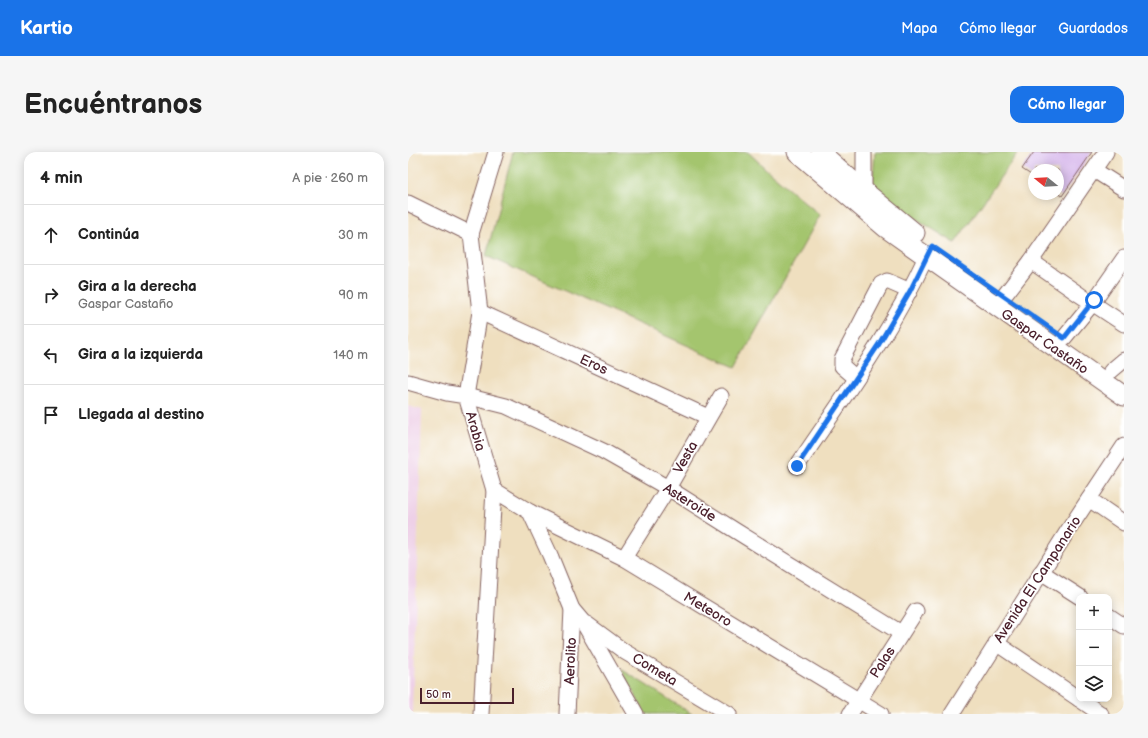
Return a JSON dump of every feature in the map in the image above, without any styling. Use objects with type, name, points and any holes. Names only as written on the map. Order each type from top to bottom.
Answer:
[{"type":"main road","name":"Gaspar Castaño","points":[[798,152],[886,228],[1004,296],[1064,338],[1120,370]]},
{"type":"main road","name":"Gaspar Castaño","points":[[820,152],[895,218],[929,252],[1124,396]]},
{"type":"street","name":"Arabia","points":[[481,714],[494,490],[466,396],[480,312],[471,234],[496,152]]},
{"type":"street","points":[[864,152],[864,191]]},
{"type":"street","points":[[1004,296],[1031,261],[1106,152]]},
{"type":"street","points":[[1094,170],[1124,189]]},
{"type":"street","points":[[408,203],[471,234]]},
{"type":"street","points":[[797,466],[879,344],[910,291],[929,252]]},
{"type":"street","points":[[1064,338],[1092,304],[1124,258]]},
{"type":"street","points":[[1031,261],[1092,304],[1124,324]]},
{"type":"street","points":[[856,378],[842,366],[842,359],[881,284],[887,281],[910,291]]},
{"type":"street","name":"Eros","points":[[480,312],[708,417]]},
{"type":"street","name":"Asteroide","points":[[408,382],[447,393],[506,406],[603,451],[668,488],[901,633]]},
{"type":"street","name":"Vesta","points":[[624,558],[668,488],[721,396]]},
{"type":"street","name":"Avenida El Campanario","points":[[956,712],[996,642],[1124,446]]},
{"type":"street","name":"Meteoro","points":[[494,490],[530,512],[624,558],[881,714]]},
{"type":"street","points":[[1089,499],[1124,523]]},
{"type":"street","points":[[530,512],[550,555],[572,609],[583,622],[636,714]]},
{"type":"street","points":[[1041,572],[1076,594]]},
{"type":"street","name":"Aerolito","points":[[567,714],[572,609]]},
{"type":"street","name":"Palas","points":[[850,714],[916,611]]},
{"type":"street","points":[[1112,618],[1124,626]]},
{"type":"street","name":"Cometa","points":[[583,622],[625,652],[729,714]]},
{"type":"street","points":[[996,642],[1076,697]]},
{"type":"street","points":[[1084,702],[1102,714]]},
{"type":"shaded area","points":[[408,406],[422,410],[412,714],[408,714]]},
{"type":"green space","points":[[513,152],[748,152],[820,215],[736,367],[486,256]]},
{"type":"green space","points":[[875,152],[1018,152],[955,243],[875,193],[873,179]]},
{"type":"green space","points":[[621,669],[692,714],[645,714]]},
{"type":"building","points":[[1034,152],[1092,152],[1064,193],[1064,164],[1028,164],[1028,173],[1022,169]]},
{"type":"route","points":[[797,466],[879,344],[915,282],[932,246],[1064,338],[1094,300]]}]
